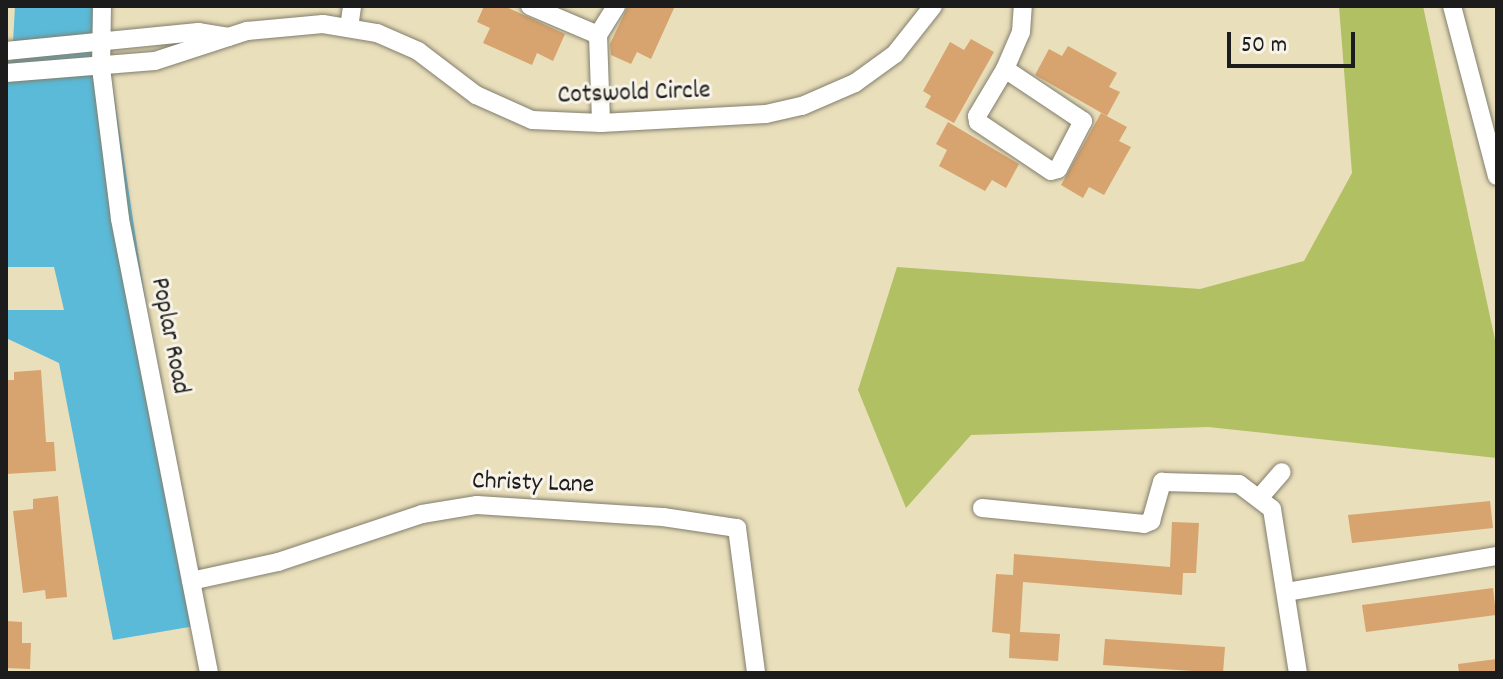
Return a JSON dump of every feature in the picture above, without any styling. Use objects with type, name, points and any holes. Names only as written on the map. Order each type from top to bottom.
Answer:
[{"type":"street","name":"Poplar Road","points":[[102,6],[101,68],[120,219],[209,673]]},
{"type":"street","points":[[349,28],[352,6]]},
{"type":"street","points":[[530,6],[598,35]]},
{"type":"street","points":[[601,123],[598,35],[616,6]]},
{"type":"street","name":"Cotswold Circle","points":[[6,73],[101,68],[202,49],[229,37],[305,23],[377,33],[418,51],[476,95],[512,114],[550,124],[766,114],[802,106],[874,71],[909,38],[933,6]]},
{"type":"street","points":[[1005,69],[1083,121],[1058,169],[1051,171],[978,122],[977,116],[1005,69],[1021,32],[1023,6]]},
{"type":"street","points":[[1452,6],[1497,176]]},
{"type":"street","name":"Cotswold Circle","points":[[6,51],[198,32],[229,37]]},
{"type":"street","points":[[1260,497],[1282,472]]},
{"type":"street","points":[[982,508],[1144,524],[1151,521],[1156,490],[1170,479],[1239,484],[1260,497],[1276,522],[1298,673]]},
{"type":"street","name":"Christy Lane","points":[[191,581],[278,562],[422,514],[477,505],[663,517],[737,528],[756,673]]},
{"type":"street","points":[[1286,592],[1497,556]]},
{"type":"green space","points":[[1339,6],[1423,6],[1497,349],[1497,458],[1208,427],[971,435],[906,508],[858,390],[897,267],[1200,289],[1304,261],[1352,173]]},
{"type":"water","points":[[15,6],[111,6],[106,42],[195,626],[113,640],[59,363],[6,338],[6,310],[64,310],[54,267],[6,267],[6,61],[12,61]]},
{"type":"building","points":[[484,6],[504,6],[565,34],[553,61],[537,53],[532,65],[483,43],[490,28],[477,22]]},
{"type":"building","points":[[628,6],[675,6],[651,59],[637,52],[631,64],[611,55],[610,44]]},
{"type":"building","points":[[971,39],[994,52],[954,123],[925,107],[931,96],[923,91],[950,42],[964,50]]},
{"type":"building","points":[[1068,46],[1117,73],[1109,87],[1120,92],[1107,116],[1035,75],[1049,49],[1062,56]]},
{"type":"building","points":[[1101,113],[1127,127],[1119,141],[1131,147],[1104,195],[1089,187],[1083,198],[1061,185]]},
{"type":"building","points":[[948,122],[1019,164],[1006,188],[992,180],[985,191],[939,166],[947,150],[936,144]]},
{"type":"building","points":[[41,370],[46,442],[54,442],[56,471],[6,474],[6,380],[14,380],[14,372]]},
{"type":"building","points":[[58,496],[67,597],[46,599],[45,590],[23,593],[13,511],[33,509],[33,499]]},
{"type":"building","points":[[1490,501],[1493,528],[1352,543],[1348,515]]},
{"type":"building","points":[[1172,522],[1199,523],[1196,573],[1183,573],[1182,595],[1023,582],[1020,632],[1060,634],[1058,661],[1009,658],[1010,634],[992,632],[996,574],[1013,575],[1014,554],[1170,567]]},
{"type":"building","points":[[1493,588],[1496,615],[1366,632],[1362,605]]},
{"type":"building","points":[[6,621],[22,622],[22,643],[31,643],[30,669],[6,668]]},
{"type":"building","points":[[1105,639],[1225,647],[1223,673],[1103,665]]},
{"type":"building","points":[[1497,659],[1497,673],[1459,673],[1458,664]]}]
